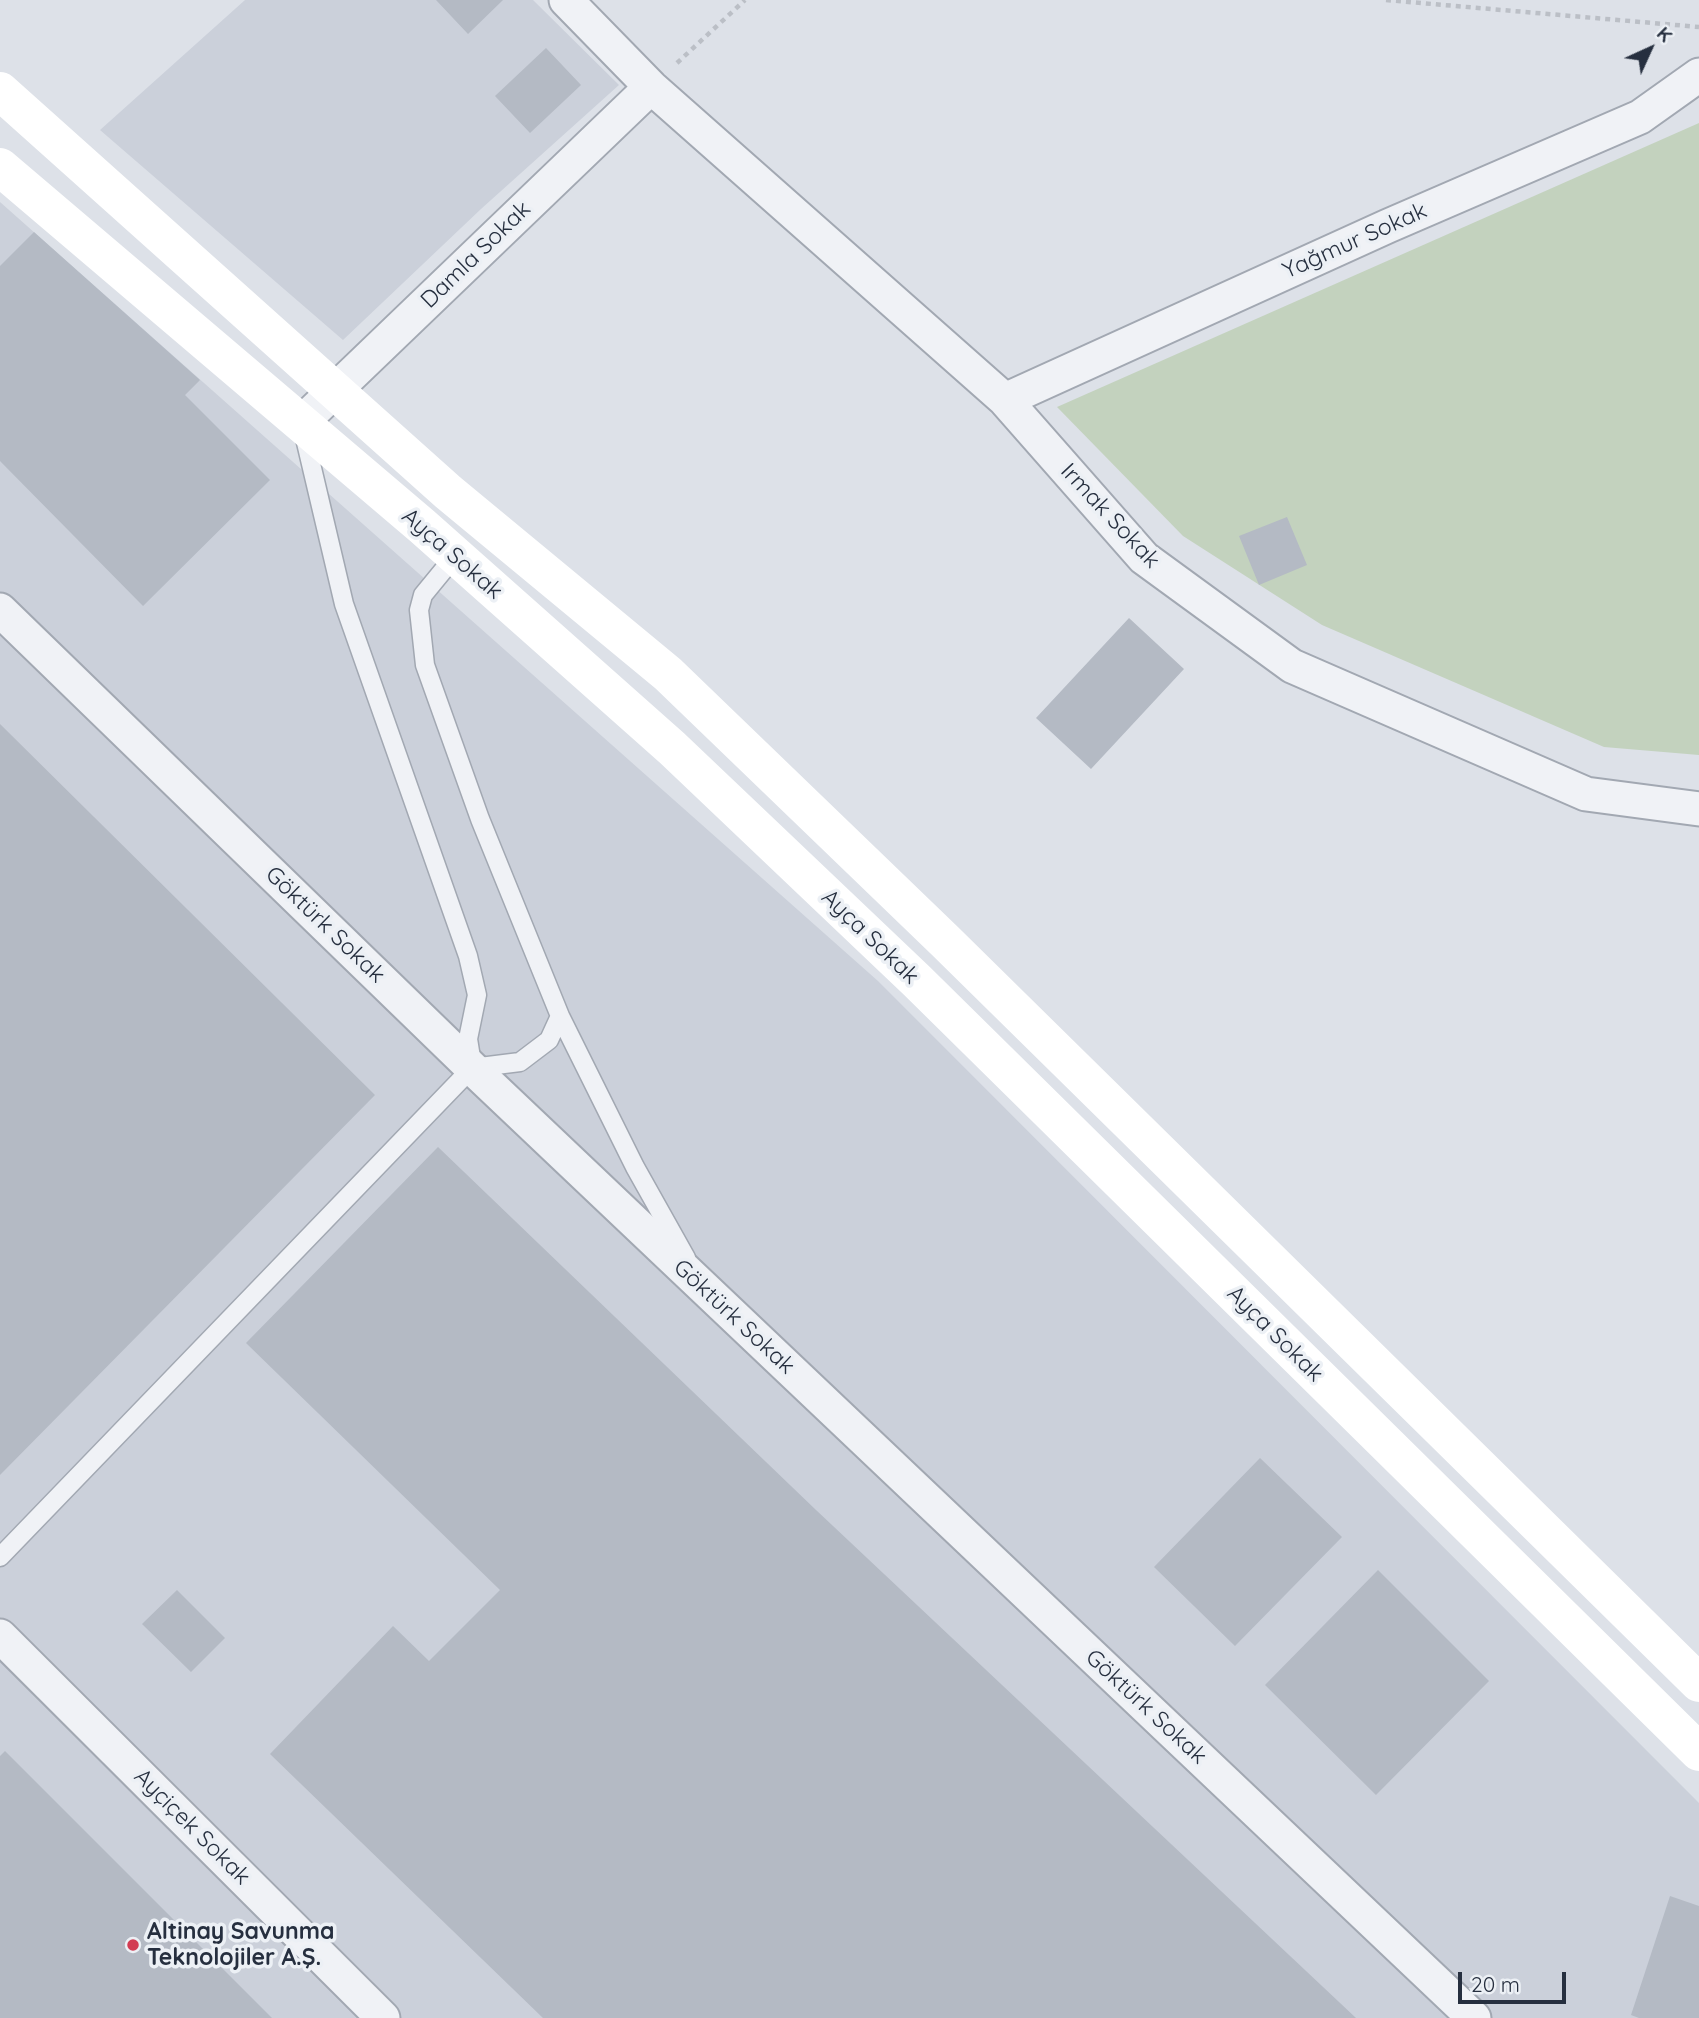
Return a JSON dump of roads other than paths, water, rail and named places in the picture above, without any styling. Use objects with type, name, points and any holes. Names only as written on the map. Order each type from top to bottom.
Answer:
[{"type":"street","name":"Irmak Sokak","points":[[566,0],[651,87],[1006,400],[1144,558],[1292,666],[1586,794],[1699,809]]},
{"type":"street","name":"Yağmur Sokak","points":[[1006,400],[1388,226],[1640,117],[1699,75]]},
{"type":"street","name":"Damla Sokak","points":[[301,424],[651,87]]},
{"type":"street","points":[[0,91],[448,492],[668,674],[945,942],[1699,1683]]},
{"type":"street","name":"Ayça Sokak","points":[[0,167],[455,556],[672,748],[907,972],[1699,1752]]},
{"type":"street","name":"Göktürk Sokak","points":[[0,610],[472,1068],[1474,2018]]},
{"type":"street","name":"Ayçiçek Sokak","points":[[0,1636],[383,2018]]},
{"type":"lane","points":[[301,424],[344,604],[468,956],[477,995],[468,1039],[472,1068]]},
{"type":"lane","points":[[455,556],[423,595],[419,610],[425,665],[480,819],[560,1016],[635,1167],[702,1286]]},
{"type":"lane","points":[[0,1557],[472,1068],[520,1062],[549,1040],[560,1016]]},
{"type":"place","name":"Altinay Savunma Teknolojiler A.Ş.","points":[[133,1945]]}]
